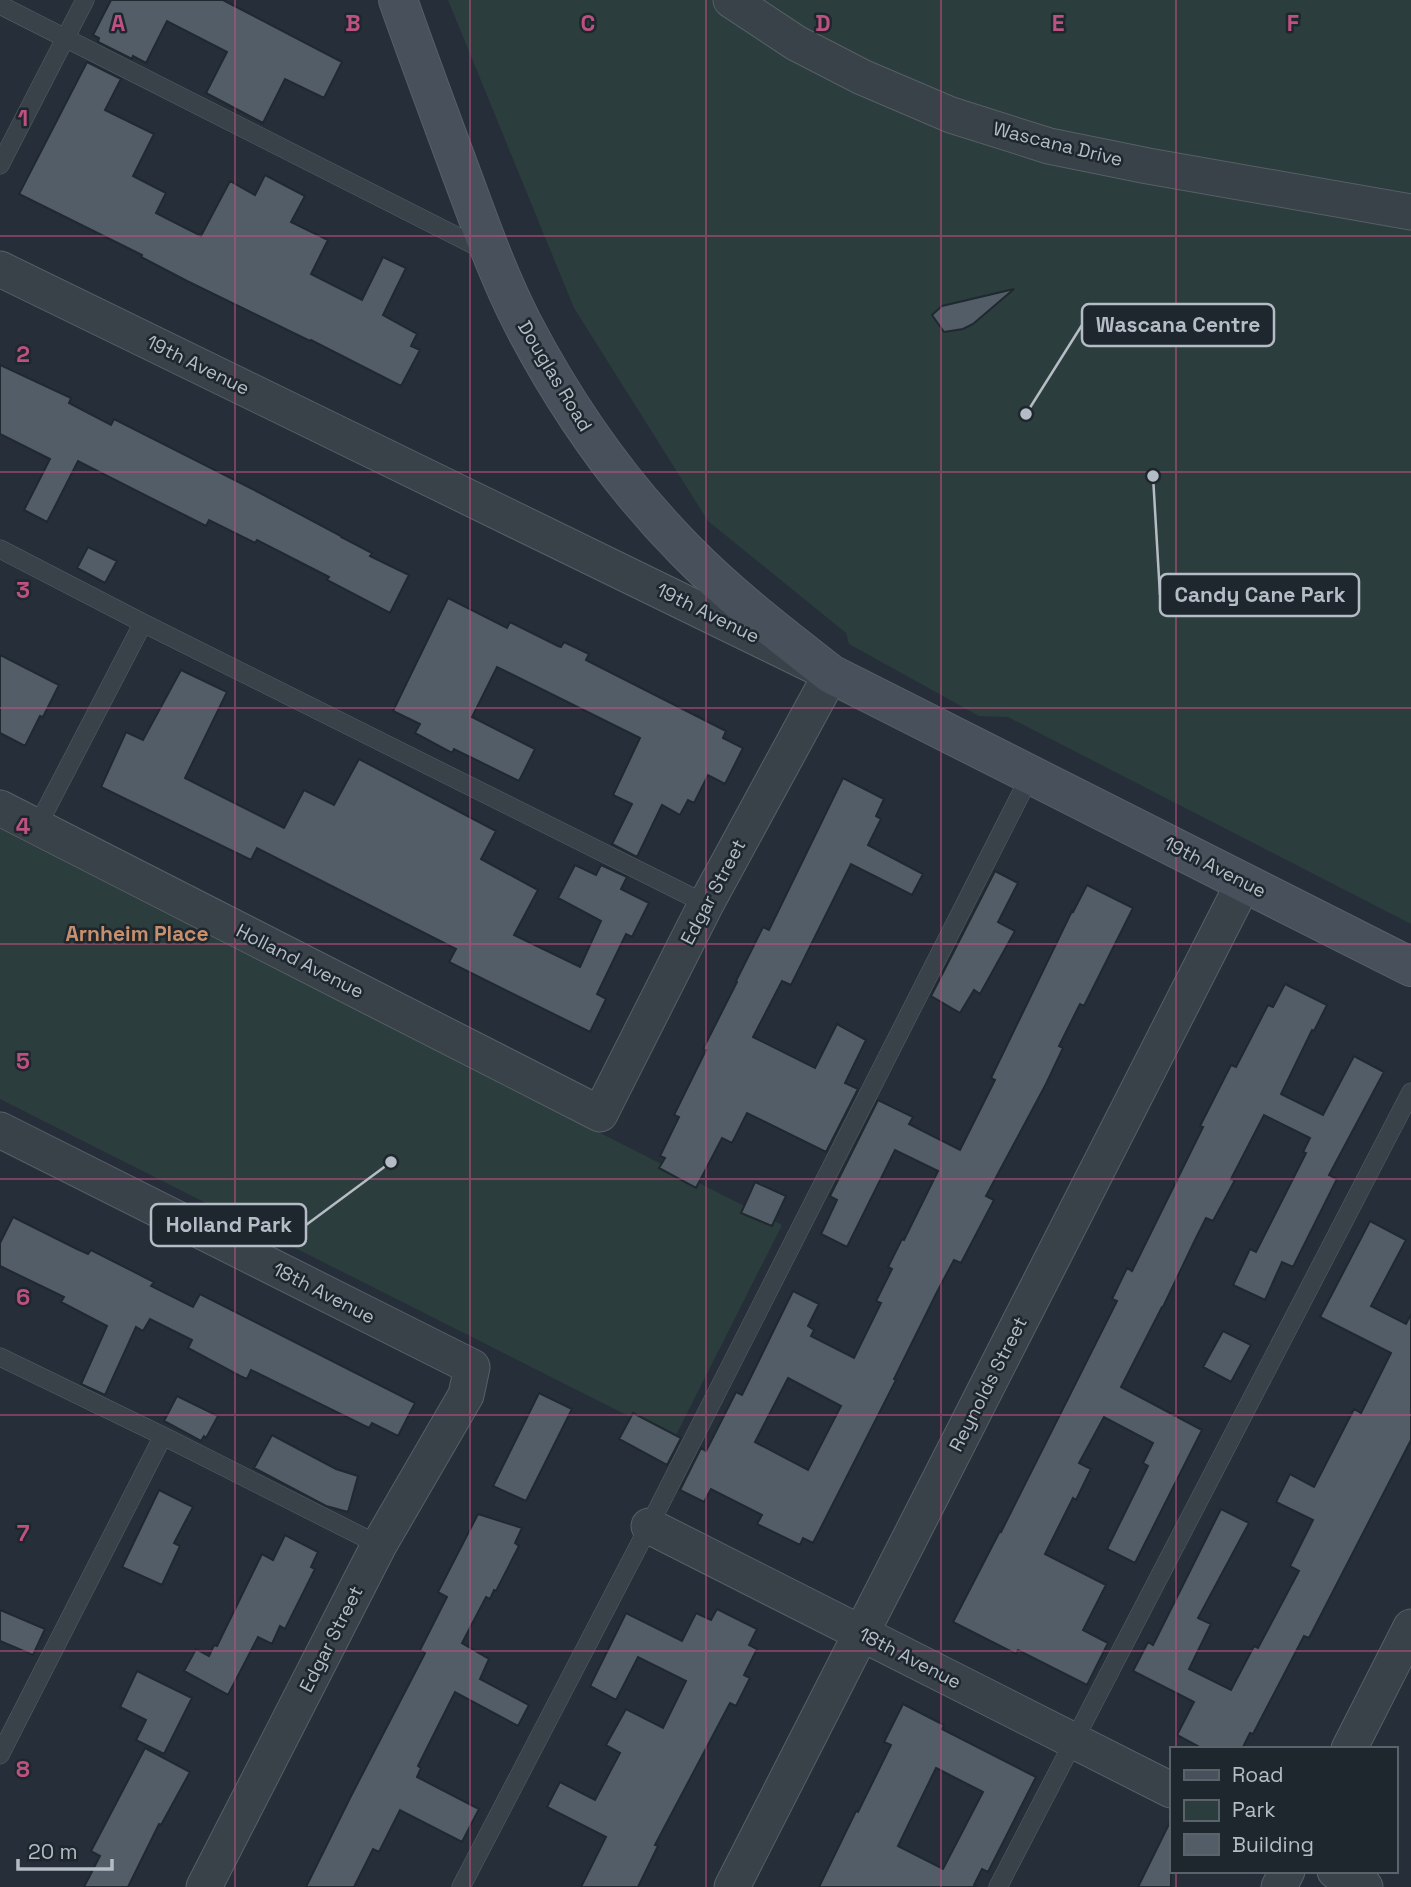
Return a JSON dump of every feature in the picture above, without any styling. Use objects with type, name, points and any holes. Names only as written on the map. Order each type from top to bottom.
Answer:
[{"type":"street","name":"Douglas Road","points":[[398,0],[491,254],[522,321],[559,388],[599,448],[685,550],[763,621],[831,674]]},
{"type":"street","name":"Wascana Drive","points":[[731,0],[796,43],[862,77],[963,119],[1049,146],[1411,212]]},
{"type":"street","name":"19th Avenue","points":[[0,269],[831,674],[1411,967]]},
{"type":"street","name":"Edgar Street","points":[[600,1114],[706,904],[831,674]]},
{"type":"street","name":"Holland Avenue","points":[[0,808],[600,1114]]},
{"type":"street","name":"Reynolds Street","points":[[732,1887],[1244,882]]},
{"type":"street","name":"18th Avenue","points":[[0,1130],[472,1367],[466,1395]]},
{"type":"street","name":"Edgar Street","points":[[204,1887],[379,1545],[466,1395]]},
{"type":"street","name":"18th Avenue","points":[[649,1526],[1170,1790]]},
{"type":"street","points":[[1350,1747],[1411,1627]]},
{"type":"street","points":[[1339,1873],[1365,1887]]},
{"type":"lane","points":[[0,166],[85,0]]},
{"type":"lane","points":[[0,5],[491,254]]},
{"type":"lane","points":[[0,549],[706,904]]},
{"type":"lane","points":[[37,827],[143,623]]},
{"type":"lane","points":[[461,1887],[649,1526],[1031,774]]},
{"type":"lane","points":[[998,1887],[1411,1092]]},
{"type":"lane","points":[[0,1357],[379,1545]]},
{"type":"lane","points":[[0,1755],[163,1436]]},
{"type":"green space","points":[[448,0],[1411,0],[1411,924],[1008,717],[979,716],[849,644],[846,633],[708,521],[574,308]]},
{"type":"green space","points":[[0,829],[782,1225],[674,1439],[0,1099]]},
{"type":"building","points":[[111,0],[223,0],[342,62],[324,98],[285,79],[263,123],[206,93],[227,52],[167,21],[146,63],[98,42],[99,38],[93,35]]},
{"type":"building","points":[[87,62],[121,79],[105,110],[154,134],[133,176],[166,193],[156,213],[201,236],[230,181],[255,195],[265,175],[305,196],[291,222],[328,240],[311,274],[362,300],[383,257],[406,268],[383,315],[417,334],[411,346],[420,350],[401,386],[187,281],[141,257],[142,255],[19,194]]},
{"type":"building","points":[[1014,289],[973,324],[963,329],[944,332],[932,315],[942,306]]},
{"type":"building","points":[[0,365],[71,398],[69,403],[111,425],[114,419],[260,493],[372,553],[370,556],[409,575],[390,613],[327,580],[329,577],[257,540],[255,543],[209,520],[206,526],[78,461],[47,522],[24,510],[50,459],[0,434]]},
{"type":"building","points":[[88,547],[117,561],[105,583],[77,568]]},
{"type":"building","points":[[448,598],[507,628],[510,622],[558,646],[561,647],[564,642],[589,654],[586,660],[726,731],[723,738],[743,748],[725,784],[708,775],[694,803],[688,800],[680,815],[662,805],[637,857],[612,844],[632,804],[613,795],[640,738],[497,667],[472,717],[535,749],[519,781],[454,749],[452,753],[415,733],[420,724],[393,711]]},
{"type":"building","points":[[0,655],[59,685],[25,746],[0,733]]},
{"type":"building","points":[[181,670],[227,692],[185,778],[284,828],[304,790],[334,805],[359,759],[496,831],[481,859],[538,890],[514,935],[580,967],[601,921],[558,898],[575,865],[596,875],[601,865],[627,877],[621,889],[649,903],[632,937],[626,934],[597,994],[606,999],[590,1032],[449,962],[456,949],[257,848],[251,860],[101,787],[126,732],[143,740]]},
{"type":"building","points":[[843,778],[884,799],[876,816],[881,819],[868,845],[923,874],[912,895],[851,864],[791,985],[782,981],[753,1037],[815,1068],[837,1024],[866,1040],[845,1083],[858,1089],[826,1152],[747,1113],[732,1143],[722,1138],[696,1188],[659,1168],[665,1158],[660,1156],[679,1117],[674,1115],[763,927],[769,930]]},
{"type":"building","points":[[995,871],[1018,883],[998,922],[1015,931],[980,994],[974,990],[960,1013],[931,996]]},
{"type":"building","points":[[1087,885],[1133,908],[1084,1006],[1080,1004],[1059,1046],[1063,1048],[1046,1084],[986,1196],[994,1200],[961,1263],[954,1260],[937,1292],[894,1379],[896,1380],[813,1543],[803,1538],[800,1545],[757,1524],[762,1515],[711,1489],[704,1502],[680,1490],[701,1448],[706,1451],[736,1392],[742,1395],[793,1291],[819,1304],[808,1326],[814,1330],[811,1336],[854,1358],[881,1303],[876,1301],[892,1269],[888,1267],[938,1171],[895,1150],[847,1247],[821,1234],[837,1200],[830,1196],[878,1100],[913,1117],[909,1124],[960,1150],[995,1080],[991,1078]],"holes":[[[788,1378],[841,1406],[808,1470],[755,1442]]]},
{"type":"building","points":[[1285,984],[1327,1005],[1281,1094],[1323,1115],[1354,1056],[1384,1072],[1329,1175],[1337,1179],[1293,1267],[1282,1262],[1265,1300],[1233,1285],[1250,1249],[1256,1252],[1306,1153],[1303,1152],[1310,1138],[1264,1115],[1213,1221],[1206,1218],[1121,1387],[1202,1430],[1135,1563],[1107,1549],[1148,1466],[1143,1463],[1153,1443],[1104,1417],[1079,1463],[1091,1469],[1045,1554],[1106,1585],[1083,1630],[1108,1643],[1087,1685],[1018,1650],[1016,1654],[953,1622],[1117,1301],[1112,1299],[1127,1268],[1132,1271],[1231,1065],[1236,1067],[1268,1005],[1273,1007]]},
{"type":"building","points":[[755,1182],[786,1196],[772,1226],[741,1213]]},
{"type":"building","points":[[13,1217],[88,1254],[91,1250],[154,1282],[151,1286],[193,1307],[200,1294],[415,1403],[398,1436],[372,1423],[369,1428],[251,1370],[247,1379],[240,1376],[188,1348],[192,1340],[150,1319],[143,1331],[136,1327],[105,1395],[81,1384],[107,1326],[61,1302],[64,1297],[0,1266],[0,1243]]},
{"type":"building","points":[[1370,1221],[1406,1240],[1371,1306],[1406,1324],[1411,1314],[1411,1440],[1309,1638],[1304,1636],[1253,1734],[1250,1733],[1243,1747],[1199,1747],[1177,1735],[1194,1702],[1133,1671],[1148,1642],[1153,1645],[1221,1509],[1249,1523],[1198,1618],[1211,1624],[1189,1669],[1231,1690],[1254,1646],[1258,1648],[1299,1571],[1290,1566],[1313,1520],[1276,1502],[1290,1474],[1314,1487],[1354,1409],[1361,1413],[1391,1353],[1320,1317]]},
{"type":"building","points":[[1223,1331],[1251,1345],[1231,1382],[1203,1367]]},
{"type":"building","points":[[539,1393],[572,1409],[526,1501],[493,1486]]},
{"type":"building","points":[[177,1396],[218,1416],[206,1438],[204,1436],[201,1441],[164,1421]]},
{"type":"building","points":[[633,1413],[681,1438],[667,1465],[619,1439]]},
{"type":"building","points":[[272,1435],[336,1469],[358,1476],[348,1512],[326,1506],[254,1468]]},
{"type":"building","points":[[159,1490],[193,1507],[174,1543],[180,1546],[162,1585],[122,1567]]},
{"type":"building","points":[[478,1514],[522,1528],[515,1543],[519,1546],[496,1591],[494,1590],[490,1599],[486,1597],[462,1643],[489,1659],[480,1679],[529,1705],[518,1726],[455,1692],[418,1766],[421,1768],[417,1777],[479,1809],[462,1842],[400,1810],[379,1852],[373,1849],[354,1887],[306,1887],[425,1653],[420,1650],[447,1597],[438,1592]]},
{"type":"building","points":[[285,1535],[318,1552],[311,1567],[315,1569],[285,1629],[280,1626],[272,1644],[258,1637],[228,1695],[184,1671],[196,1649],[209,1656],[214,1645],[217,1646],[262,1554],[273,1560]]},
{"type":"building","points":[[717,1609],[757,1629],[749,1645],[757,1649],[744,1675],[750,1678],[736,1706],[730,1703],[655,1845],[658,1846],[638,1887],[581,1887],[606,1837],[547,1807],[560,1782],[595,1800],[620,1753],[606,1745],[626,1709],[663,1728],[686,1681],[638,1657],[616,1700],[590,1686],[626,1613],[682,1641],[696,1613],[711,1620]]},
{"type":"building","points":[[0,1610],[45,1629],[33,1655],[0,1641]]},
{"type":"building","points":[[137,1671],[192,1698],[164,1754],[136,1740],[146,1720],[120,1707]]},
{"type":"building","points":[[903,1704],[944,1725],[942,1729],[1036,1777],[988,1872],[982,1869],[974,1885],[978,1887],[819,1887],[891,1745],[884,1742]],"holes":[[[936,1768],[983,1792],[943,1869],[898,1846]]]},
{"type":"building","points":[[145,1748],[190,1772],[161,1825],[159,1824],[128,1887],[84,1887],[100,1856],[91,1851]]},
{"type":"building","points":[[1170,1822],[1171,1887],[1138,1887]]},
{"type":"place","name":"Wascana Centre","points":[[1026,414]]},
{"type":"place","name":"Candy Cane Park","points":[[1153,476]]},
{"type":"place","name":"Holland Park","points":[[391,1162]]},
{"type":"district","name":"Arnheim Place","points":[[137,933]]}]
